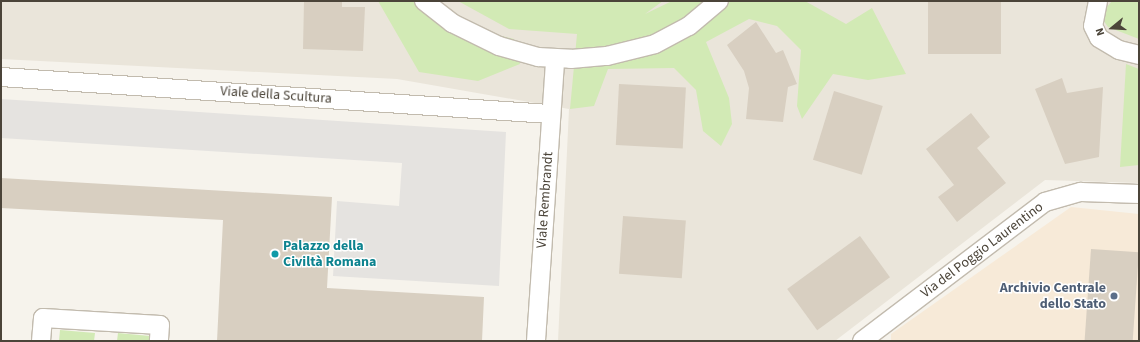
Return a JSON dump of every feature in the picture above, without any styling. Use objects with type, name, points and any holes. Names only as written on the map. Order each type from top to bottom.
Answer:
[{"type":"street","points":[[424,1],[442,17],[483,39],[521,53],[555,59],[607,56],[643,48],[688,26],[719,1]]},
{"type":"street","points":[[1098,1],[1093,26],[1099,38],[1119,50],[1139,55]]},
{"type":"street","name":"Viale Rembrandt","points":[[536,341],[550,114],[555,59]]},
{"type":"street","name":"Viale della Scultura","points":[[1,77],[550,114]]},
{"type":"street","name":"Via del Poggio Laurentino","points":[[862,341],[1046,202],[1081,192],[1139,194]]},
{"type":"street","points":[[41,341],[43,318],[160,324],[159,341]]},
{"type":"shaded area","points":[[1,1],[1139,1],[1139,183],[1045,180],[835,341],[558,341],[569,109],[397,79],[1,59]]},
{"type":"shaded area","points":[[1,99],[506,132],[499,286],[333,276],[337,201],[399,206],[402,163],[1,138]]},
{"type":"shaded area","points":[[1071,207],[1139,214],[1139,341],[891,341],[891,334]]},
{"type":"green space","points":[[378,1],[440,1],[468,28],[514,39],[520,64],[478,81],[419,72]]},
{"type":"green space","points":[[458,1],[663,1],[645,14],[672,1],[805,1],[846,24],[872,8],[906,74],[868,80],[833,74],[802,119],[797,106],[801,50],[777,26],[749,19],[706,42],[729,98],[732,124],[721,146],[703,131],[696,90],[674,68],[608,69],[594,106],[570,109],[577,34],[509,29]]},
{"type":"green space","points":[[1112,1],[1139,1],[1139,39],[1108,27],[1103,20],[1106,8]]},
{"type":"green space","points":[[1126,64],[1139,69],[1139,165],[1120,167]]},
{"type":"green space","points":[[60,330],[95,333],[94,341],[59,341]]},
{"type":"green space","points":[[118,333],[150,336],[150,341],[117,341]]},
{"type":"building","points":[[304,1],[342,1],[342,7],[365,7],[363,51],[303,49]]},
{"type":"building","points":[[928,1],[1001,1],[1001,54],[928,54]]},
{"type":"building","points":[[756,22],[776,53],[783,50],[797,84],[788,87],[783,122],[746,119],[749,88],[744,71],[727,45]]},
{"type":"building","points":[[1062,78],[1067,93],[1103,87],[1099,157],[1065,164],[1035,89]]},
{"type":"building","points":[[619,84],[686,88],[683,148],[616,145]]},
{"type":"building","points":[[834,91],[883,106],[862,175],[813,160]]},
{"type":"building","points":[[971,113],[990,137],[977,148],[1006,183],[957,222],[938,197],[954,185],[926,149]]},
{"type":"building","name":"Palazzo della Civiltà Romana","points":[[1,178],[332,197],[327,288],[484,297],[482,341],[217,341],[223,220],[1,208]]},
{"type":"building","points":[[623,216],[686,220],[682,278],[619,274]]},
{"type":"building","points":[[860,236],[890,277],[817,330],[787,289]]},
{"type":"building","name":"Archivio Centrale dello Stato","points":[[1091,249],[1139,252],[1133,341],[1085,341]]},
{"type":"place","name":"Palazzo della Civiltà Romana","points":[[275,254]]},
{"type":"place","name":"Archivio Centrale dello Stato","points":[[1114,296]]}]
